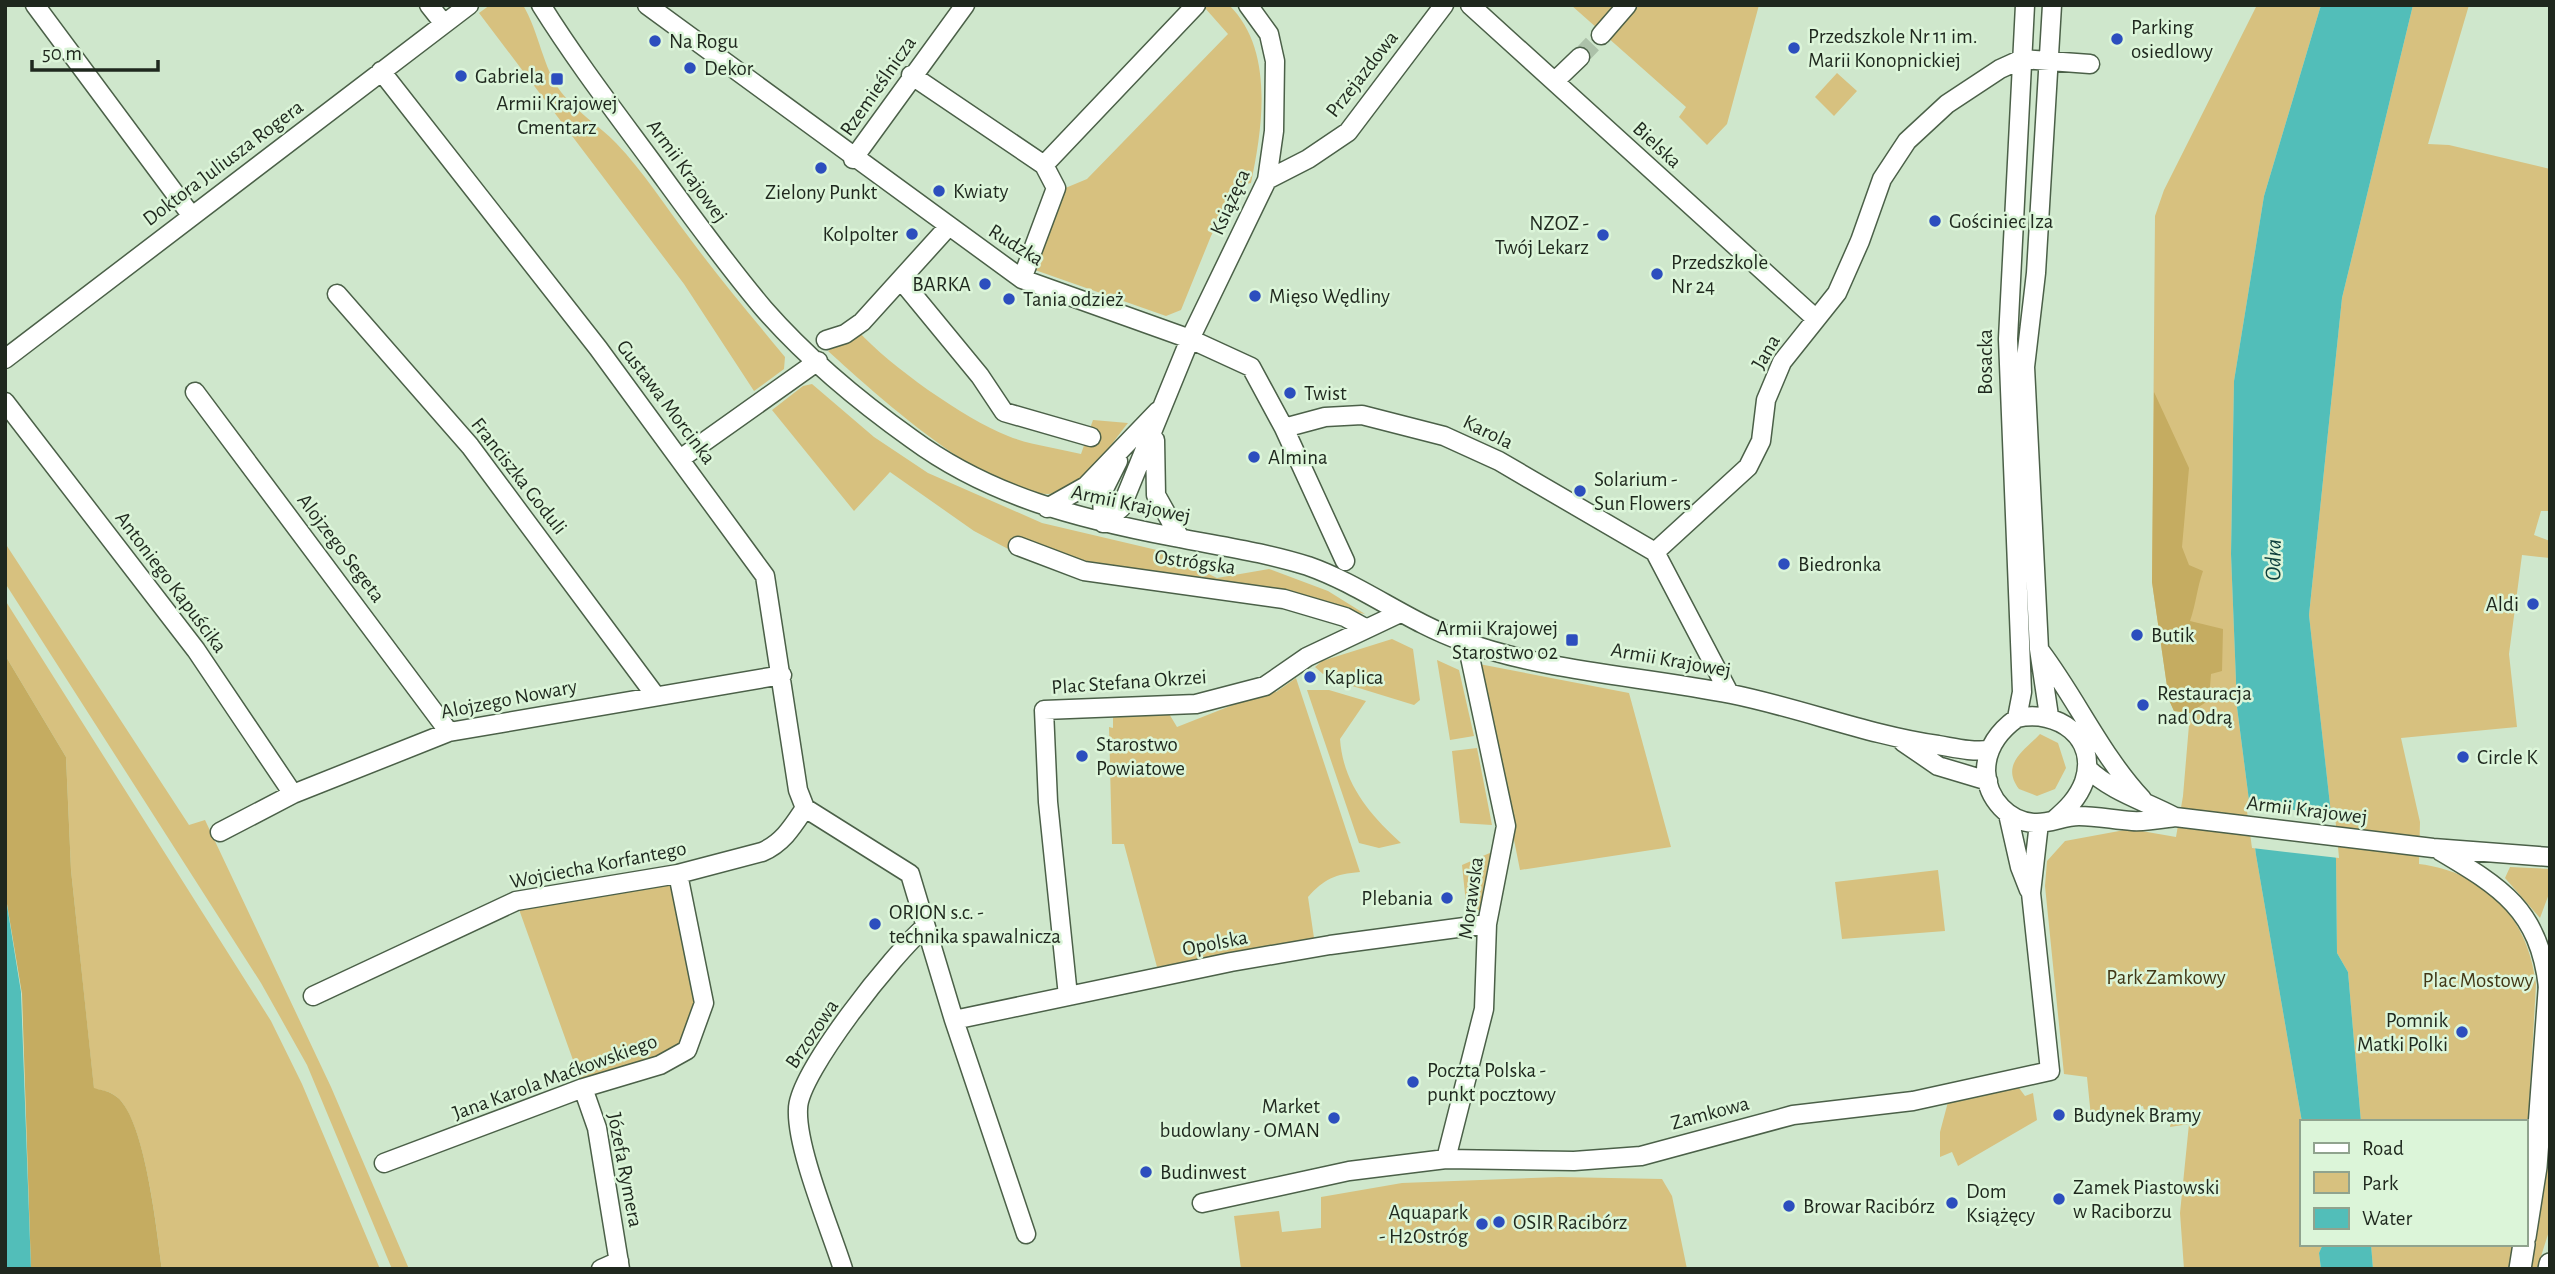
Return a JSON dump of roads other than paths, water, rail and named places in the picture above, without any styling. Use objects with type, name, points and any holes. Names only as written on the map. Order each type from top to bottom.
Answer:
[{"type":"main road","points":[[2527,1224],[2536,1167],[2547,1045],[2549,983]]},
{"type":"main road","points":[[2520,1269],[2524,1246]]},
{"type":"street","points":[[35,5],[191,215]]},
{"type":"street","points":[[429,5],[444,24]]},
{"type":"street","name":"Doktora Juliusza Rogera","points":[[5,359],[469,5]]},
{"type":"street","name":"Armii Krajowej","points":[[541,5],[572,55],[722,257],[774,320],[899,429],[945,462],[994,489],[1047,508],[1102,523],[1246,549],[1311,567],[1400,613],[1467,643],[1534,660],[1729,693],[1901,741],[1974,751],[1989,750]]},
{"type":"street","name":"Rzemieślnicza","points":[[853,159],[911,75],[965,5]]},
{"type":"street","points":[[1044,165],[1196,5]]},
{"type":"street","name":"Książęca","points":[[1102,523],[1121,508],[1191,339],[1267,180],[1275,122],[1275,61],[1269,34],[1248,5]]},
{"type":"street","name":"Przejazdowa","points":[[1267,180],[1308,159],[1348,132],[1444,5]]},
{"type":"street","name":"Bielska","points":[[1470,5],[1815,318]]},
{"type":"street","points":[[1601,36],[1627,5]]},
{"type":"street","name":"Bosacka","points":[[2017,718],[2022,692],[2008,339],[2025,5]]},
{"type":"street","name":"Bosacka","points":[[2049,716],[2039,649],[2025,366],[2036,273],[2052,5]]},
{"type":"street","name":"Rudzka","points":[[653,7],[853,159],[1022,279],[1191,339],[1251,367],[1284,428],[1345,561]]},
{"type":"street","points":[[1555,81],[1580,57]]},
{"type":"street","points":[[2022,59],[2090,64]]},
{"type":"street","name":"Jana","points":[[1655,552],[1748,467],[1761,441],[1766,400],[1782,362],[1837,293],[1860,241],[1882,179],[1908,141],[1947,104],[2000,69],[2022,59]]},
{"type":"street","name":"Gustawa Morcinka","points":[[381,71],[598,348],[765,576],[798,790],[805,808]]},
{"type":"street","points":[[911,75],[1044,165],[1056,188],[1022,279]]},
{"type":"street","points":[[827,340],[854,329],[948,227]]},
{"type":"street","points":[[901,280],[980,376],[1004,412],[1091,437]]},
{"type":"street","name":"Franciszka Goduli","points":[[337,294],[470,446],[655,695]]},
{"type":"street","points":[[680,459],[818,361]]},
{"type":"street","name":"Alojzego Segeta","points":[[195,392],[449,732]]},
{"type":"street","name":"Antoniego Kapuścika","points":[[5,402],[196,650],[293,794]]},
{"type":"street","name":"Książęca","points":[[1047,508],[1086,486],[1161,409]]},
{"type":"street","name":"Karola","points":[[1284,428],[1325,417],[1362,415],[1444,436],[1499,461],[1655,552]]},
{"type":"street","name":"Książęca","points":[[1156,428],[1156,495],[1180,538]]},
{"type":"street","name":"Książęca","points":[[1102,523],[1102,494],[1127,444]]},
{"type":"street","name":"Ostrógska","points":[[1018,546],[1084,571],[1284,599],[1345,617],[1365,628]]},
{"type":"street","points":[[1655,552],[1729,693]]},
{"type":"street","name":"Plac Stefana Okrzei","points":[[1068,996],[1048,802],[1044,710],[1196,704],[1265,686],[1307,657],[1400,613]]},
{"type":"street","name":"Morawska","points":[[1446,1159],[1484,1009],[1487,924],[1506,826],[1467,643]]},
{"type":"street","points":[[2039,649],[2063,681],[2108,759],[2142,799]]},
{"type":"street","name":"Alojzego Nowary","points":[[220,832],[293,794],[449,732],[782,675]]},
{"type":"street","points":[[2049,716],[2071,729],[2078,737],[2087,768],[2076,799],[2046,822],[2008,814],[1995,799],[1988,781],[1989,750],[2003,729],[2017,718],[2049,716]]},
{"type":"street","name":"Armii Krajowej","points":[[1901,741],[1938,766],[1988,781]]},
{"type":"street","name":"Armii Krajowej","points":[[2087,768],[2110,788],[2142,799],[2175,817]]},
{"type":"street","points":[[805,808],[910,874],[954,1020],[1026,1234]]},
{"type":"street","name":"Wojciecha Korfantego","points":[[313,996],[516,901],[678,873],[773,847],[788,833],[805,808]]},
{"type":"street","name":"Zamkowa","points":[[1202,1203],[1349,1171],[1446,1159],[1574,1161],[1641,1156],[1793,1115],[1913,1101],[2050,1071],[2031,893],[2020,867],[2008,814]]},
{"type":"street","name":"Armii Krajowej","points":[[2046,822],[2071,816],[2135,822],[2175,817],[2414,846],[2550,857]]},
{"type":"street","name":"Zamkowa","points":[[2031,893],[2046,822]]},
{"type":"street","name":"Armii Krajowej","points":[[2433,848],[2493,883],[2517,907],[2539,945],[2549,983]]},
{"type":"street","name":"Jana Karola Maćkowskiego","points":[[384,1163],[583,1088],[660,1065],[687,1050],[704,1003],[678,873]]},
{"type":"street","name":"Opolska","points":[[954,1020],[1318,947],[1487,924]]},
{"type":"street","name":"Brzozowa","points":[[843,1269],[801,1137],[799,1098],[817,1062],[904,944],[925,927]]},
{"type":"street","name":"Józefa Rymera","points":[[583,1088],[597,1128],[620,1265],[601,1269]]},
{"type":"water","name":"Odra","points":[[2321,5],[2413,5],[2342,298],[2309,615],[2336,859],[2337,953],[2348,972],[2361,1120],[2302,1120],[2256,855],[2237,707],[2231,554],[2234,381],[2264,196]]},
{"type":"water","points":[[5,893],[21,992],[31,1269],[5,1269]]},
{"type":"water","points":[[2322,1246],[2371,1246],[2373,1269],[2321,1269],[2319,1253]]},
{"type":"tunnel","points":[[1580,57],[1601,35]]},
{"type":"place","name":"Parking osiedlowy","points":[[2117,39]]},
{"type":"place","name":"Na Rogu","points":[[655,41]]},
{"type":"place","name":"Przedszkole Nr 11 im. Marii Konopnickiej","points":[[1794,48]]},
{"type":"place","name":"Dekor","points":[[690,68]]},
{"type":"place","name":"Gabriela","points":[[461,76]]},
{"type":"place","name":"Armii Krajowej Cmentarz","points":[[557,79]]},
{"type":"place","name":"Zielony Punkt","points":[[821,168]]},
{"type":"place","name":"Kwiaty","points":[[939,191]]},
{"type":"place","name":"Gościniec Iza","points":[[1935,221]]},
{"type":"place","name":"Kolpolter","points":[[912,234]]},
{"type":"place","name":"NZOZ - Twój Lekarz","points":[[1603,235]]},
{"type":"place","name":"Przedszkole Nr 24","points":[[1657,274]]},
{"type":"place","name":"BARKA","points":[[985,284]]},
{"type":"place","name":"Mięso Wędliny","points":[[1255,296]]},
{"type":"place","name":"Tania odzież","points":[[1009,299]]},
{"type":"place","name":"Twist","points":[[1290,393]]},
{"type":"place","name":"Almina","points":[[1254,457]]},
{"type":"place","name":"Solarium - Sun Flowers","points":[[1580,491]]},
{"type":"place","name":"Biedronka","points":[[1784,564]]},
{"type":"place","name":"Aldi","points":[[2533,604]]},
{"type":"place","name":"Butik","points":[[2137,635]]},
{"type":"place","name":"Armii Krajowej Starostwo 02","points":[[1572,640]]},
{"type":"place","name":"Kaplica","points":[[1310,677]]},
{"type":"place","name":"Restauracja nad Odrą","points":[[2143,705]]},
{"type":"place","name":"Starostwo Powiatowe","points":[[1082,756]]},
{"type":"place","name":"Circle K","points":[[2463,757]]},
{"type":"place","name":"Plebania","points":[[1447,898]]},
{"type":"place","name":"ORION s.c. - technika spawalnicza","points":[[875,924]]},
{"type":"place","name":"Pomnik Matki Polki","points":[[2462,1032]]},
{"type":"place","name":"Poczta Polska - punkt pocztowy","points":[[1413,1082]]},
{"type":"place","name":"Budynek Bramy","points":[[2059,1115]]},
{"type":"place","name":"Market budowlany - OMAN","points":[[1334,1118]]},
{"type":"place","name":"Budinwest","points":[[1146,1172]]},
{"type":"place","name":"Zamek Piastowski w Raciborzu","points":[[2059,1199]]},
{"type":"place","name":"Dom Książęcy","points":[[1952,1203]]},
{"type":"place","name":"Browar Racibórz","points":[[1789,1206]]},
{"type":"place","name":"OSIR Racibórz","points":[[1499,1222]]},
{"type":"place","name":"Aquapark - H2Ostróg","points":[[1482,1224]]},
{"type":"park label","name":"Park Zamkowy","points":[[2166,977]]},
{"type":"park label","name":"Plac Mostowy","points":[[2478,980]]}]
